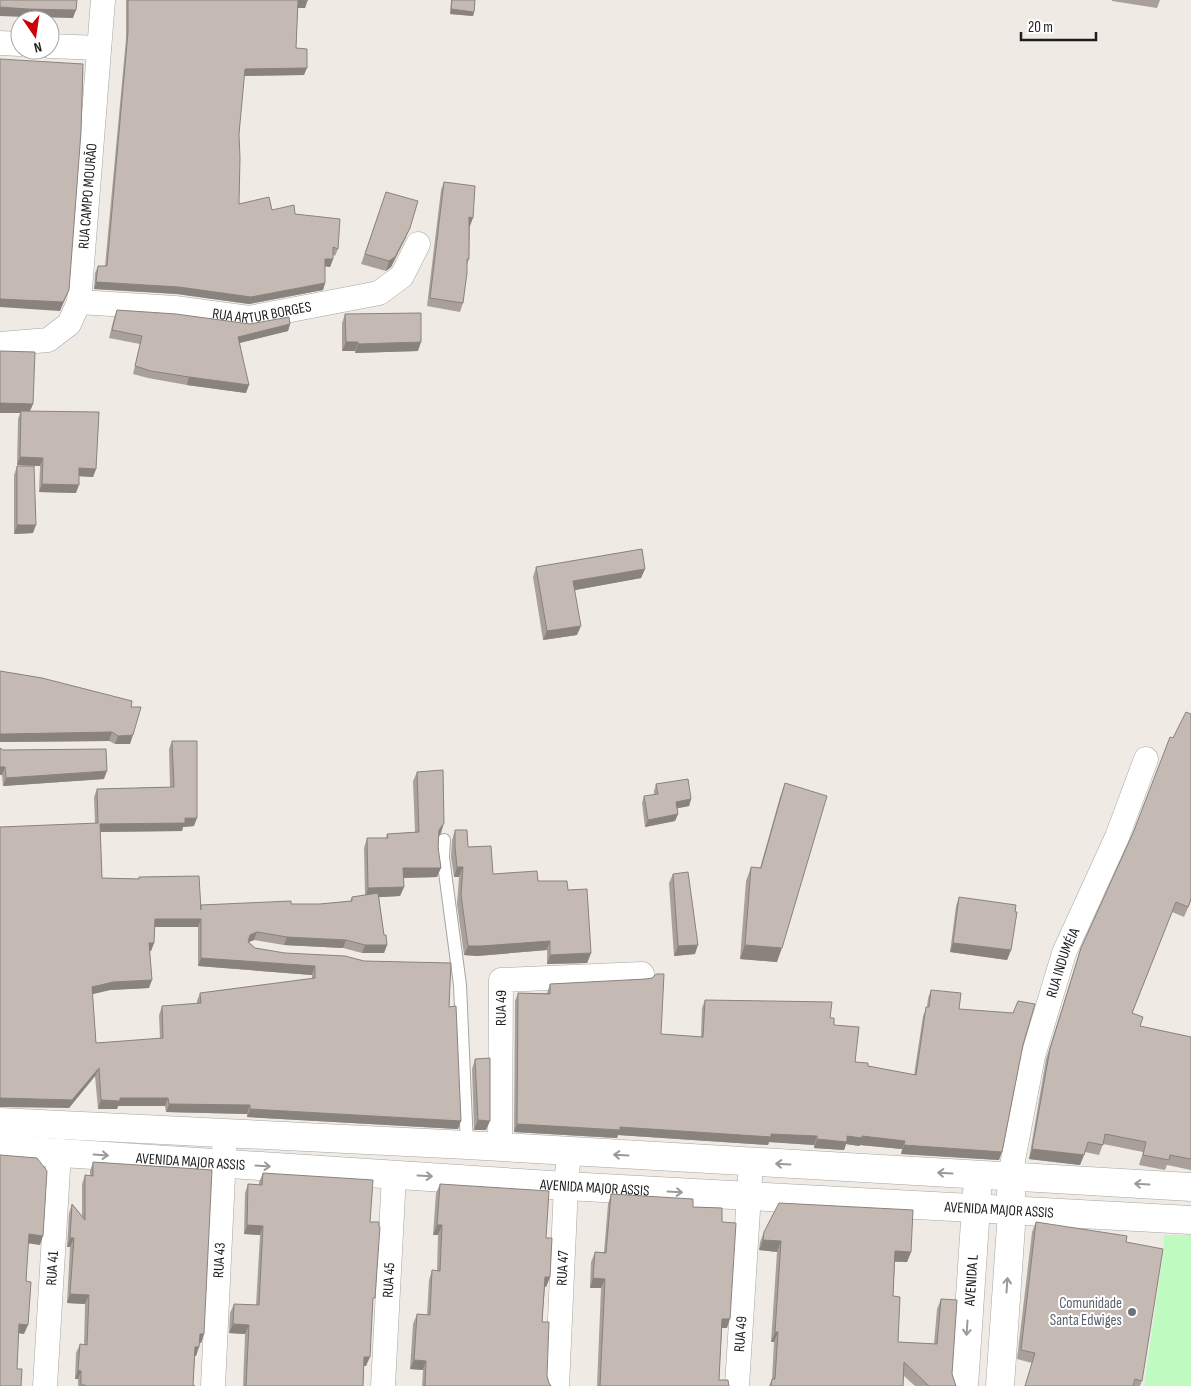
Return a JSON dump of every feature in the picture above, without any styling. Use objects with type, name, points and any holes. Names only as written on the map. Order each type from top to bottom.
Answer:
[{"type":"street","name":"RUA CAMPO MOURÃO","points":[[4,344],[48,340],[69,324],[79,302],[103,0]]},
{"type":"street","points":[[60,46],[99,48]]},
{"type":"street","name":"RUA ARTUR BORGES","points":[[79,302],[174,308],[249,318],[379,293],[402,276],[418,244]]},
{"type":"street","name":"RUA INDUMÉIA","points":[[1010,1176],[1033,1056],[1064,953],[1117,837],[1146,759]]},
{"type":"street","name":"RUA 49","points":[[500,1148],[501,980],[642,974]]},
{"type":"street","name":"AVENIDA MAJOR ASSIS","points":[[0,1122],[467,1145],[1191,1187]]},
{"type":"street","name":"RUA 43","points":[[213,1386],[225,1133]]},
{"type":"street","name":"AVENIDA MAJOR ASSIS","points":[[0,1149],[566,1186],[1191,1220]]},
{"type":"street","name":"RUA 41","points":[[45,1386],[59,1152]]},
{"type":"street","name":"RUA 47","points":[[557,1386],[569,1152]]},
{"type":"street","name":"RUA 49","points":[[737,1386],[751,1162]]},
{"type":"street","name":"RUA 45","points":[[383,1386],[394,1175]]},
{"type":"street","name":"AVENIDA L","points":[[964,1386],[975,1209],[979,1175]]},
{"type":"street","points":[[1000,1386],[1012,1211],[1010,1176]]},
{"type":"lane","points":[[444,840],[452,964],[460,985],[467,1145]]},
{"type":"green space","points":[[1164,1235],[1191,1235],[1191,1386],[1144,1386],[1164,1249]]},
{"type":"building","points":[[0,0],[77,0],[76,10],[0,7]]},
{"type":"building","points":[[128,0],[298,0],[296,48],[307,49],[307,68],[245,69],[239,134],[239,204],[269,197],[272,210],[294,205],[295,214],[340,219],[338,249],[333,247],[333,259],[325,259],[325,283],[251,297],[179,287],[96,282],[98,266],[107,266],[128,32]]},
{"type":"building","points":[[452,0],[475,0],[474,12],[451,9]]},
{"type":"building","points":[[0,59],[83,64],[81,132],[69,290],[63,302],[0,299]]},
{"type":"building","points":[[444,182],[475,186],[473,218],[469,217],[469,259],[467,259],[463,303],[430,298]]},
{"type":"building","points":[[386,192],[418,201],[410,228],[395,257],[389,261],[365,254]]},
{"type":"building","points":[[117,310],[176,314],[250,324],[289,317],[290,324],[238,337],[249,385],[151,371],[135,366],[142,336],[112,330]]},
{"type":"building","points":[[421,313],[421,342],[358,344],[358,342],[346,342],[345,314]]},
{"type":"building","points":[[0,351],[35,352],[33,404],[0,403]]},
{"type":"building","points":[[21,411],[99,412],[96,469],[79,468],[79,485],[42,484],[43,458],[20,457]]},
{"type":"building","points":[[17,466],[34,466],[36,525],[17,525]]},
{"type":"building","points":[[642,549],[645,569],[573,581],[581,626],[547,631],[536,567]]},
{"type":"building","points":[[0,671],[42,678],[132,701],[131,707],[141,707],[133,735],[118,736],[112,732],[0,734]]},
{"type":"building","points":[[1186,712],[1191,714],[1191,899],[1188,907],[1176,902],[1132,1013],[1143,1017],[1140,1026],[1191,1037],[1191,1159],[1170,1155],[1169,1160],[1143,1155],[1146,1142],[1105,1134],[1103,1145],[1088,1142],[1084,1155],[1032,1149],[1050,1049],[1081,948],[1133,833],[1170,737],[1173,738]]},
{"type":"building","points":[[172,741],[197,741],[197,818],[185,818],[185,823],[100,824],[102,878],[139,879],[139,877],[199,876],[201,910],[201,905],[291,901],[291,904],[320,904],[352,901],[352,897],[378,893],[387,945],[365,945],[346,940],[287,937],[257,932],[250,935],[248,942],[255,948],[285,953],[345,956],[364,961],[451,963],[449,1007],[456,1006],[461,1121],[250,1109],[250,1105],[169,1104],[168,1098],[120,1098],[120,1101],[101,1100],[99,1068],[72,1100],[0,1098],[0,827],[98,823],[97,789],[174,787]],"holes":[[[155,919],[201,919],[201,958],[315,966],[315,978],[200,993],[201,1003],[162,1006],[163,1038],[96,1043],[92,987],[113,982],[152,980],[149,943],[154,943]]]},
{"type":"building","points":[[0,748],[3,750],[106,749],[107,771],[6,778],[5,767],[0,767]]},
{"type":"building","points":[[443,770],[444,823],[439,830],[438,847],[441,868],[403,868],[404,887],[368,888],[367,838],[388,838],[387,834],[419,832],[417,772]]},
{"type":"building","points":[[688,779],[691,799],[676,802],[678,814],[648,820],[644,796],[658,794],[656,784]]},
{"type":"building","points":[[785,783],[827,796],[782,948],[745,945],[751,867],[761,868]]},
{"type":"building","points":[[455,830],[467,830],[468,847],[491,846],[493,874],[537,871],[538,881],[567,881],[568,890],[587,889],[591,953],[550,955],[550,941],[468,946],[461,895],[463,867],[457,867]]},
{"type":"building","points":[[688,872],[698,945],[678,946],[673,874]]},
{"type":"building","points":[[959,897],[1016,905],[1015,912],[1017,912],[1011,950],[953,943]]},
{"type":"building","points":[[656,974],[664,974],[661,1034],[703,1037],[705,1000],[832,1002],[830,1018],[834,1018],[834,1025],[859,1027],[855,1062],[868,1063],[868,1066],[916,1075],[926,1007],[929,1007],[931,990],[961,993],[959,1009],[1013,1013],[1018,1001],[1035,1004],[1023,1045],[1002,1152],[904,1145],[905,1141],[862,1136],[862,1138],[847,1136],[847,1142],[817,1139],[817,1136],[771,1134],[771,1137],[620,1127],[620,1130],[517,1124],[518,993],[550,994],[550,984],[646,979],[652,978]]},
{"type":"building","points":[[490,1058],[490,1121],[478,1120],[475,1059]]},
{"type":"building","points":[[0,1155],[37,1158],[47,1171],[43,1236],[29,1234],[26,1281],[31,1282],[28,1325],[19,1324],[17,1369],[22,1369],[21,1386],[0,1386]]},
{"type":"building","points":[[93,1162],[212,1170],[204,1334],[200,1334],[199,1347],[195,1347],[193,1385],[195,1386],[81,1385],[81,1371],[78,1370],[80,1344],[87,1345],[89,1295],[70,1294],[74,1238],[70,1238],[72,1204],[85,1220],[85,1175],[93,1176]]},
{"type":"building","points":[[263,1173],[373,1180],[370,1222],[379,1222],[380,1227],[375,1298],[373,1298],[370,1357],[364,1357],[363,1386],[246,1386],[249,1325],[233,1324],[234,1304],[259,1305],[263,1226],[247,1225],[248,1184],[262,1185]]},
{"type":"building","points":[[440,1184],[549,1191],[546,1238],[552,1238],[550,1277],[545,1277],[542,1322],[549,1322],[547,1376],[551,1386],[425,1386],[426,1361],[414,1360],[417,1314],[430,1315],[432,1270],[440,1271],[442,1225],[437,1225]]},
{"type":"building","points":[[611,1194],[693,1199],[693,1207],[722,1208],[722,1222],[736,1223],[730,1319],[722,1319],[719,1380],[728,1380],[729,1386],[600,1386],[605,1279],[593,1278],[595,1252],[606,1253]]},
{"type":"building","points":[[779,1203],[913,1210],[911,1252],[895,1251],[893,1296],[900,1297],[898,1342],[937,1344],[941,1299],[957,1300],[952,1374],[956,1386],[929,1386],[904,1362],[903,1386],[771,1386],[772,1379],[775,1379],[778,1332],[775,1332],[781,1241],[763,1240],[764,1232]]},
{"type":"building","points":[[1036,1222],[1127,1236],[1126,1242],[1163,1249],[1142,1381],[1135,1379],[1133,1386],[1025,1386],[1035,1353],[1021,1350]]},
{"type":"place","name":"Comunidade Santa Edwiges","points":[[1132,1312]]}]
